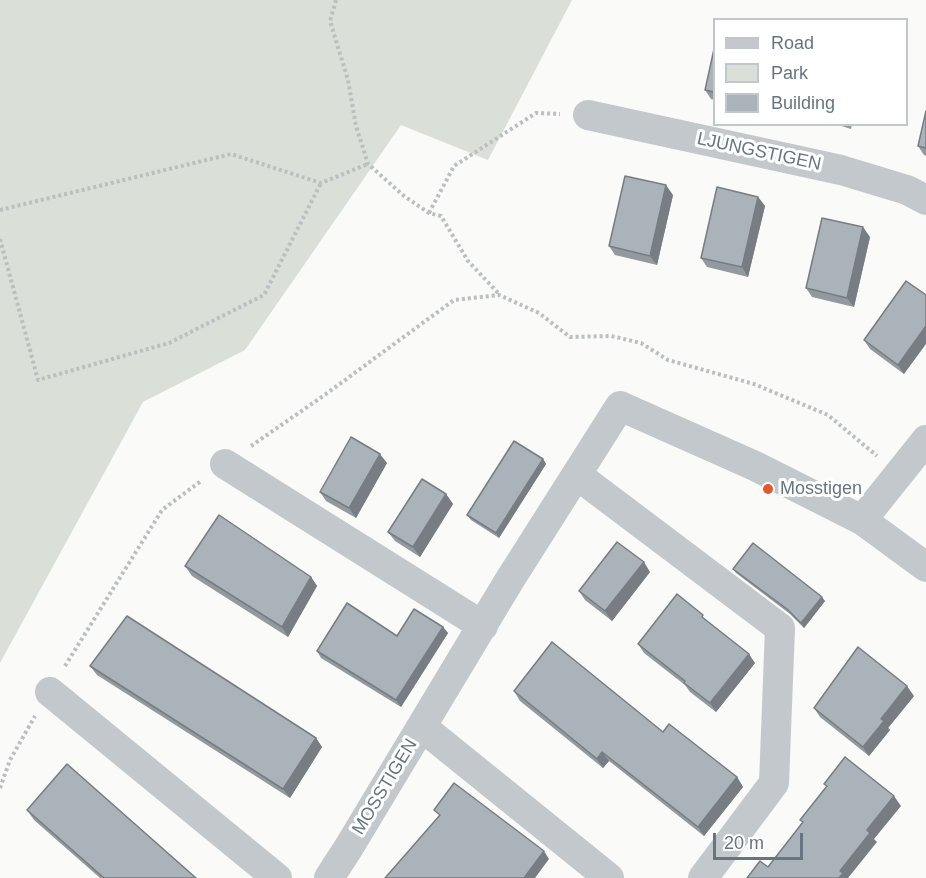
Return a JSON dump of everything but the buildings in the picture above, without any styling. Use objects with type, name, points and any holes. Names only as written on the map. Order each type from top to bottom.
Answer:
[{"type":"street","name":"LJUNGSTIGEN","points":[[588,115],[842,170],[907,190],[926,200]]},
{"type":"street","name":"MOSSTIGEN","points":[[329,878],[620,406],[755,466],[862,520]]},
{"type":"street","points":[[926,440],[862,520],[926,567]]},
{"type":"street","points":[[225,464],[483,626]]},
{"type":"street","points":[[577,475],[780,628],[774,783],[703,878]]},
{"type":"street","points":[[50,692],[277,878]]},
{"type":"street","name":"MOSSTIGEN","points":[[422,727],[609,878]]},
{"type":"path","points":[[336,0],[330,21],[348,80],[356,126],[368,164],[404,196],[429,213],[441,216],[468,261],[499,295],[539,313],[570,337],[611,336],[641,343],[668,360],[754,384],[828,415],[899,474]]},
{"type":"path","points":[[429,213],[454,166],[536,113],[588,115]]},
{"type":"path","points":[[0,210],[231,154],[321,183],[368,164]]},
{"type":"path","points":[[0,239],[38,380],[169,343],[264,295],[321,183]]},
{"type":"path","points":[[0,788],[10,760],[162,510],[454,300],[499,295]]},
{"type":"green space","points":[[0,0],[572,0],[488,160],[401,125],[245,350],[143,402],[0,663]]},
{"type":"place","name":"Mosstigen","points":[[768,489]]}]
